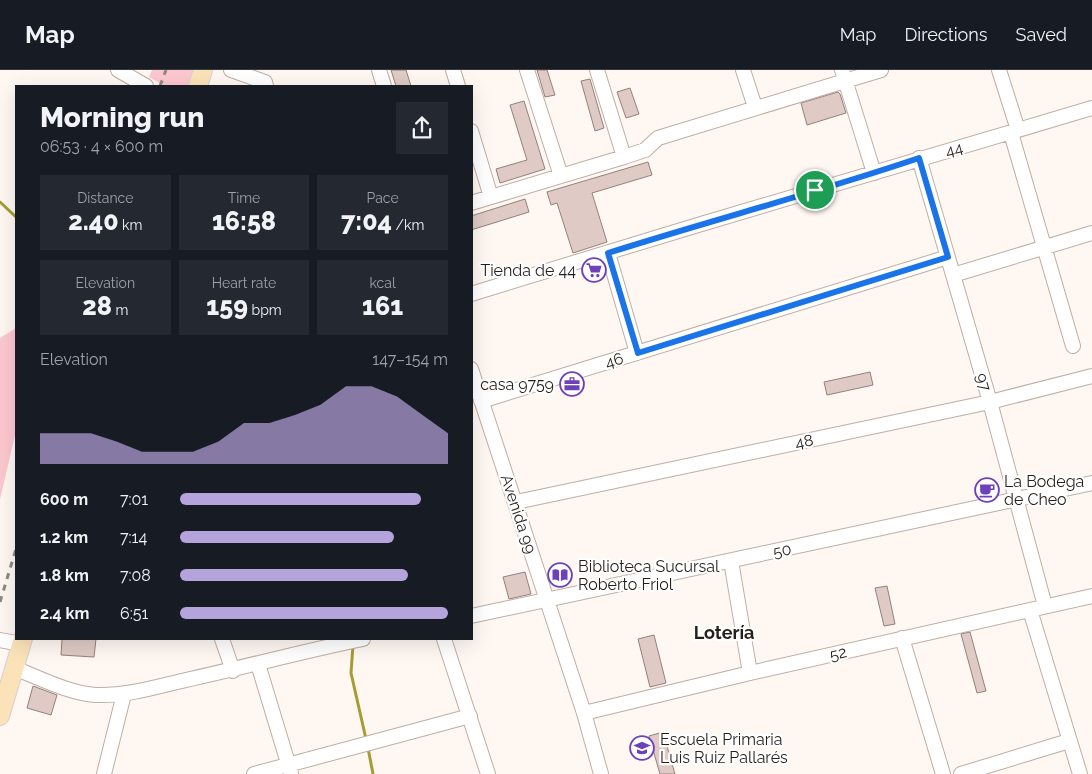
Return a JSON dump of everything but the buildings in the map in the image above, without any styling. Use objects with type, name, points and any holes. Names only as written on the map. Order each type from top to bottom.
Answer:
[{"type":"main road","points":[[198,85],[203,70]]},
{"type":"main road","points":[[0,716],[22,641]]},
{"type":"street","points":[[118,70],[144,85]]},
{"type":"street","points":[[231,70],[265,82],[266,85]]},
{"type":"street","points":[[379,70],[384,85]]},
{"type":"street","points":[[453,70],[458,85]]},
{"type":"street","points":[[527,70],[561,176]]},
{"type":"street","points":[[597,70],[624,157]]},
{"type":"street","points":[[743,70],[755,107]]},
{"type":"street","points":[[473,202],[645,150],[658,138],[755,107],[844,75],[881,70]]},
{"type":"street","points":[[1000,70],[1044,248],[1073,346]]},
{"type":"street","points":[[844,75],[874,173]]},
{"type":"street","name":"44","points":[[473,293],[919,158],[1091,111]]},
{"type":"street","points":[[473,138],[491,197]]},
{"type":"street","name":"97","points":[[919,158],[990,402],[1045,606]]},
{"type":"street","points":[[953,275],[1092,234]]},
{"type":"street","points":[[608,253],[638,353]]},
{"type":"street","name":"46","points":[[481,401],[948,257]]},
{"type":"street","name":"Avenida 99","points":[[473,375],[584,713],[601,774]]},
{"type":"street","name":"48","points":[[516,502],[990,402],[1092,376]]},
{"type":"street","name":"50","points":[[473,616],[1092,483]]},
{"type":"street","points":[[731,561],[750,672]]},
{"type":"street","name":"52","points":[[584,713],[750,672],[1092,596]]},
{"type":"street","points":[[1030,610],[1080,774]]},
{"type":"street","points":[[902,638],[942,774]]},
{"type":"street","points":[[0,640],[22,641]]},
{"type":"street","points":[[222,640],[233,670]]},
{"type":"street","points":[[14,668],[67,689],[94,695],[124,694],[258,664],[332,642],[357,640]]},
{"type":"street","points":[[444,640],[488,774]]},
{"type":"street","points":[[258,664],[290,769]]},
{"type":"street","points":[[108,773],[124,694]]},
{"type":"street","points":[[254,774],[290,769],[367,744],[470,716]]},
{"type":"street","points":[[961,774],[1069,741]]},
{"type":"shaded area","points":[[152,70],[197,70],[192,85],[163,85],[149,77]]},
{"type":"shaded area","points":[[15,329],[15,435],[0,499],[0,338]]},
{"type":"waterway","points":[[0,202],[15,216]]},
{"type":"waterway","points":[[353,645],[351,673],[366,739]]},
{"type":"waterway","points":[[368,748],[373,774]]},
{"type":"railway","points":[[160,85],[166,70]]},
{"type":"railway","points":[[0,602],[15,552]]},
{"type":"place","name":"Tienda de 44","points":[[594,270]]},
{"type":"place","name":"casa 9759","points":[[572,384]]},
{"type":"place","name":"La Bodega de Cheo","points":[[987,490]]},
{"type":"place","name":"Biblioteca Sucursal Roberto Friol","points":[[560,575]]},
{"type":"place","name":"Escuela Primaria Luis Ruiz Pallarés","points":[[642,748]]},
{"type":"district","name":"Lotería","points":[[724,633]]},
{"type":"route","points":[[919,158],[948,257],[638,353],[608,253],[698,224],[815,190],[919,158]]}]
